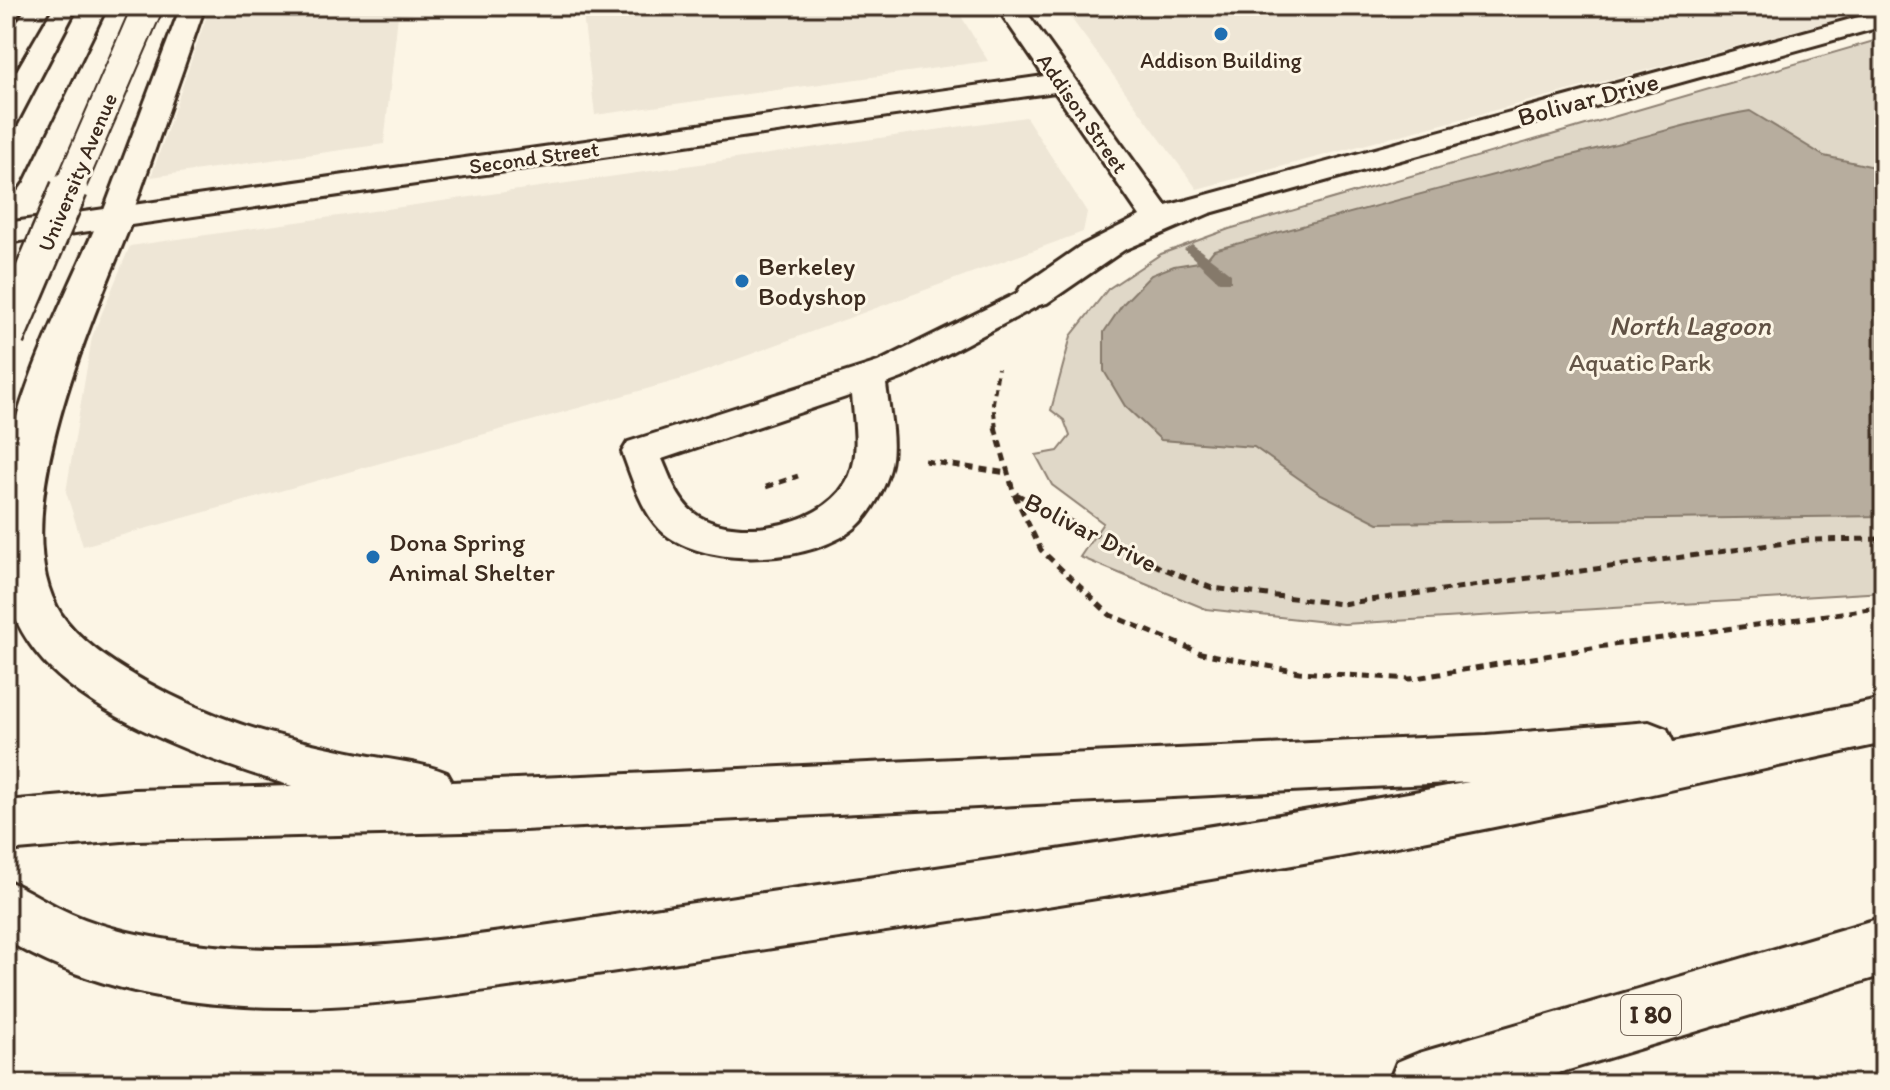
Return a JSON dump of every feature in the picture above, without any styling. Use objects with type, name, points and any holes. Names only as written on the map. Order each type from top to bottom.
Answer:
[{"type":"main road","points":[[6,181],[94,6]]},
{"type":"main road","name":"University Avenue","points":[[6,337],[148,6]]},
{"type":"main road","name":"Addison Street","points":[[1009,6],[1158,219]]},
{"type":"main road","name":"Bolivar Drive","points":[[1034,295],[1062,272],[1115,238],[1158,219],[1884,18]]},
{"type":"main road","name":"Second Street","points":[[6,233],[1063,82]]},
{"type":"main road","points":[[116,218],[55,376],[27,465],[20,523],[24,580],[45,629],[102,680],[143,705],[197,731],[278,757],[394,784],[447,792],[563,800],[635,800]]},
{"type":"main road","points":[[6,826],[134,815],[635,800],[1486,758],[1684,741],[1884,718]]},
{"type":"main road","points":[[6,908],[56,936],[99,951],[193,972],[244,977],[323,976],[495,959],[918,898],[1338,829],[1515,798],[1884,718]]},
{"type":"main road","name":"I 80","points":[[1419,1084],[1884,946]]},
{"type":"lane","points":[[6,63],[39,6]]},
{"type":"lane","points":[[116,218],[193,6]]},
{"type":"lane","points":[[868,378],[872,469],[860,493],[841,517],[802,534],[764,543],[715,539],[683,525],[658,496],[641,452],[890,370],[1034,295]]},
{"type":"path","name":"Bolivar Drive","points":[[1034,295],[999,362],[993,403],[996,432],[1014,494],[1159,567],[1212,588],[1341,604],[1806,540],[1884,539]]},
{"type":"path","points":[[1014,494],[1041,550],[1110,615],[1201,653],[1299,672],[1410,679],[1598,647],[1884,607]]},
{"type":"shaded area","points":[[210,6],[471,6],[398,15],[384,144],[151,177]]},
{"type":"shaded area","points":[[582,6],[955,6],[988,61],[595,115]]},
{"type":"shaded area","points":[[1062,6],[1884,6],[1884,7],[1197,189]]},
{"type":"shaded area","points":[[1026,117],[1087,212],[1083,232],[686,378],[83,546],[66,492],[92,337],[130,246]]},
{"type":"green space","name":"North Lagoon","points":[[1884,38],[1884,592],[1344,624],[1206,609],[1080,557],[1103,523],[1052,485],[1036,455],[1058,451],[1070,436],[1064,420],[1051,410],[1071,336],[1108,289],[1161,254],[1229,229]]},
{"type":"water","name":"North Lagoon","points":[[1750,111],[1824,156],[1884,169],[1884,516],[1378,523],[1321,494],[1254,447],[1161,440],[1125,406],[1104,371],[1104,332],[1123,304],[1151,275],[1174,266],[1205,261],[1214,250],[1460,183]]},
{"type":"waterway","points":[[1192,249],[1225,278]]},
{"type":"place","name":"Addison Building","points":[[1221,34]]},
{"type":"place","name":"Berkeley Bodyshop","points":[[742,281]]},
{"type":"place","name":"Dona Spring Animal Shelter","points":[[373,557]]},
{"type":"park label","name":"Aquatic Park","points":[[1640,362]]}]
